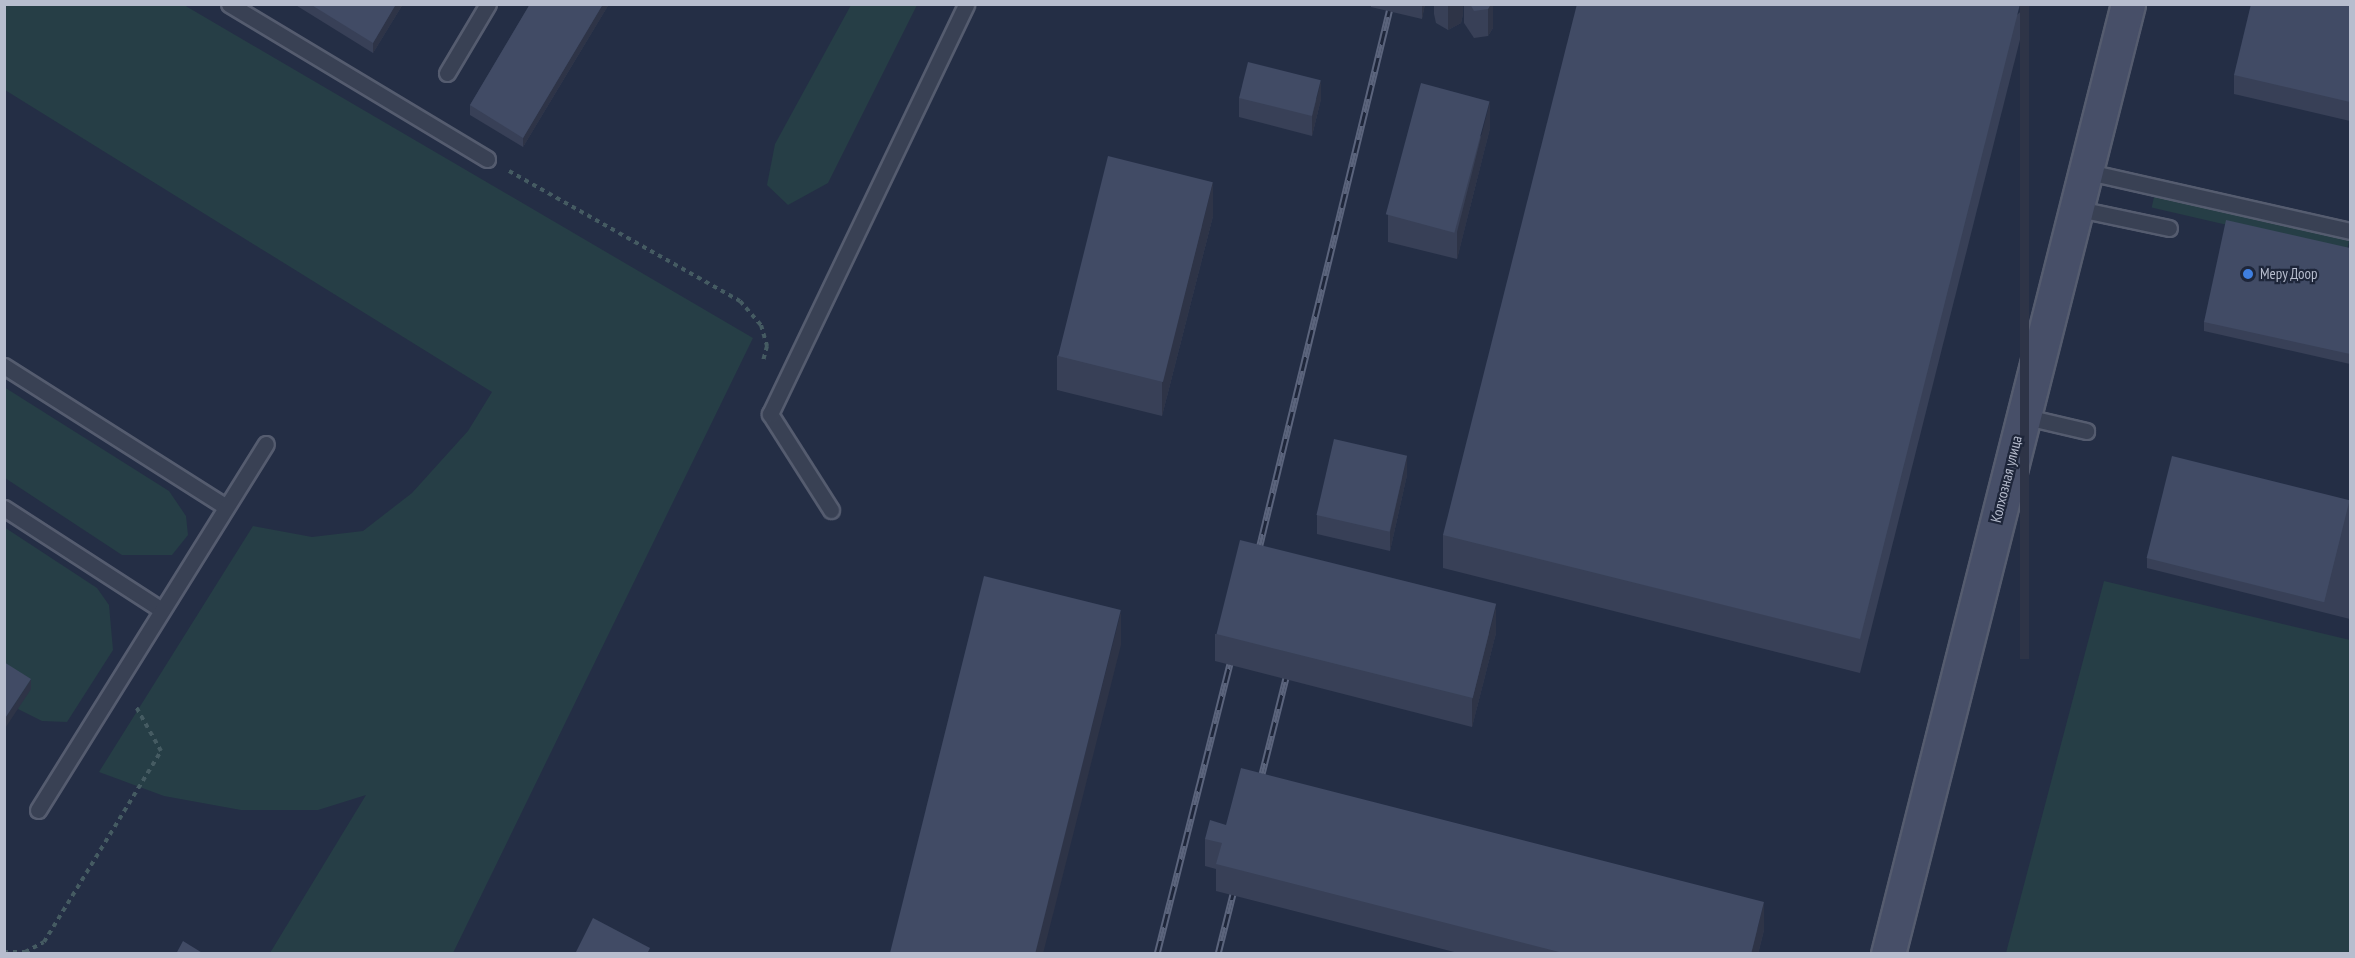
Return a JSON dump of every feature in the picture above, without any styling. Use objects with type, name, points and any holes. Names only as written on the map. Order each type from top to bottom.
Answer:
[{"type":"street","name":"Колхозная улица","points":[[1888,954],[2074,208],[2128,4]]},
{"type":"lane","points":[[229,4],[487,159]]},
{"type":"lane","points":[[447,73],[488,4]]},
{"type":"lane","points":[[831,510],[770,414],[966,4]]},
{"type":"lane","points":[[2084,171],[2350,231]]},
{"type":"lane","points":[[2074,208],[2169,228]]},
{"type":"lane","points":[[4,366],[226,507]]},
{"type":"lane","points":[[2022,416],[2086,431]]},
{"type":"lane","points":[[38,810],[160,609],[266,444]]},
{"type":"lane","points":[[4,508],[160,609]]},
{"type":"path","points":[[487,159],[740,301],[761,325],[767,346],[761,367]]},
{"type":"path","points":[[4,952],[25,952],[44,942],[161,751],[145,717],[116,681]]},
{"type":"shaded area","points":[[4,5],[184,5],[753,338],[453,953],[270,953],[366,795],[318,810],[241,810],[164,796],[99,772],[253,526],[312,537],[363,531],[412,493],[468,431],[492,392],[5,90]]},
{"type":"shaded area","points":[[851,5],[917,5],[828,183],[788,205],[767,185],[775,144]]},
{"type":"shaded area","points":[[2155,193],[2350,238],[2346,253],[2152,208]]},
{"type":"shaded area","points":[[4,387],[169,491],[186,516],[188,535],[172,555],[122,555],[5,478]]},
{"type":"shaded area","points":[[4,527],[97,588],[109,605],[113,650],[67,722],[42,721],[18,709],[5,672]]},
{"type":"shaded area","points":[[2104,581],[2350,640],[2350,953],[2006,953]]},
{"type":"building","points":[[310,4],[396,4],[373,43]]},
{"type":"building","points":[[530,4],[603,4],[523,138],[470,105]]},
{"type":"building","points":[[1470,4],[1491,4],[1488,9],[1474,11]]},
{"type":"building","points":[[1577,4],[2020,4],[1860,639],[1443,535]]},
{"type":"building","points":[[2251,4],[2350,4],[2350,102],[2234,75]]},
{"type":"building","points":[[1248,62],[1321,80],[1312,116],[1239,98]]},
{"type":"building","points":[[1421,83],[1490,101],[1454,233],[1386,214]]},
{"type":"building","points":[[1108,156],[1213,182],[1163,382],[1058,356]]},
{"type":"building","points":[[2226,220],[2350,248],[2350,354],[2204,322]]},
{"type":"building","points":[[1334,439],[1407,456],[1390,532],[1316,515]]},
{"type":"building","points":[[2172,456],[2350,500],[2324,602],[2147,558]]},
{"type":"building","points":[[1240,540],[1496,604],[1473,698],[1217,634]]},
{"type":"building","points":[[984,576],[1121,610],[1035,954],[890,954]]},
{"type":"building","points":[[4,662],[31,679],[4,720]]},
{"type":"building","points":[[1241,768],[1764,902],[1751,954],[1567,954],[1216,864],[1222,843],[1205,839],[1210,820],[1226,825]]},
{"type":"building","points":[[593,918],[650,948],[647,954],[575,954]]},
{"type":"building","points":[[183,941],[204,954],[176,954]]},
{"type":"railway","points":[[1256,561],[1391,4]]},
{"type":"railway","points":[[1157,954],[1234,648]]},
{"type":"railway","points":[[1258,790],[1290,662]]},
{"type":"railway","points":[[1218,954],[1237,878]]},
{"type":"place","name":"Меру Доор","points":[[2248,274]]}]
